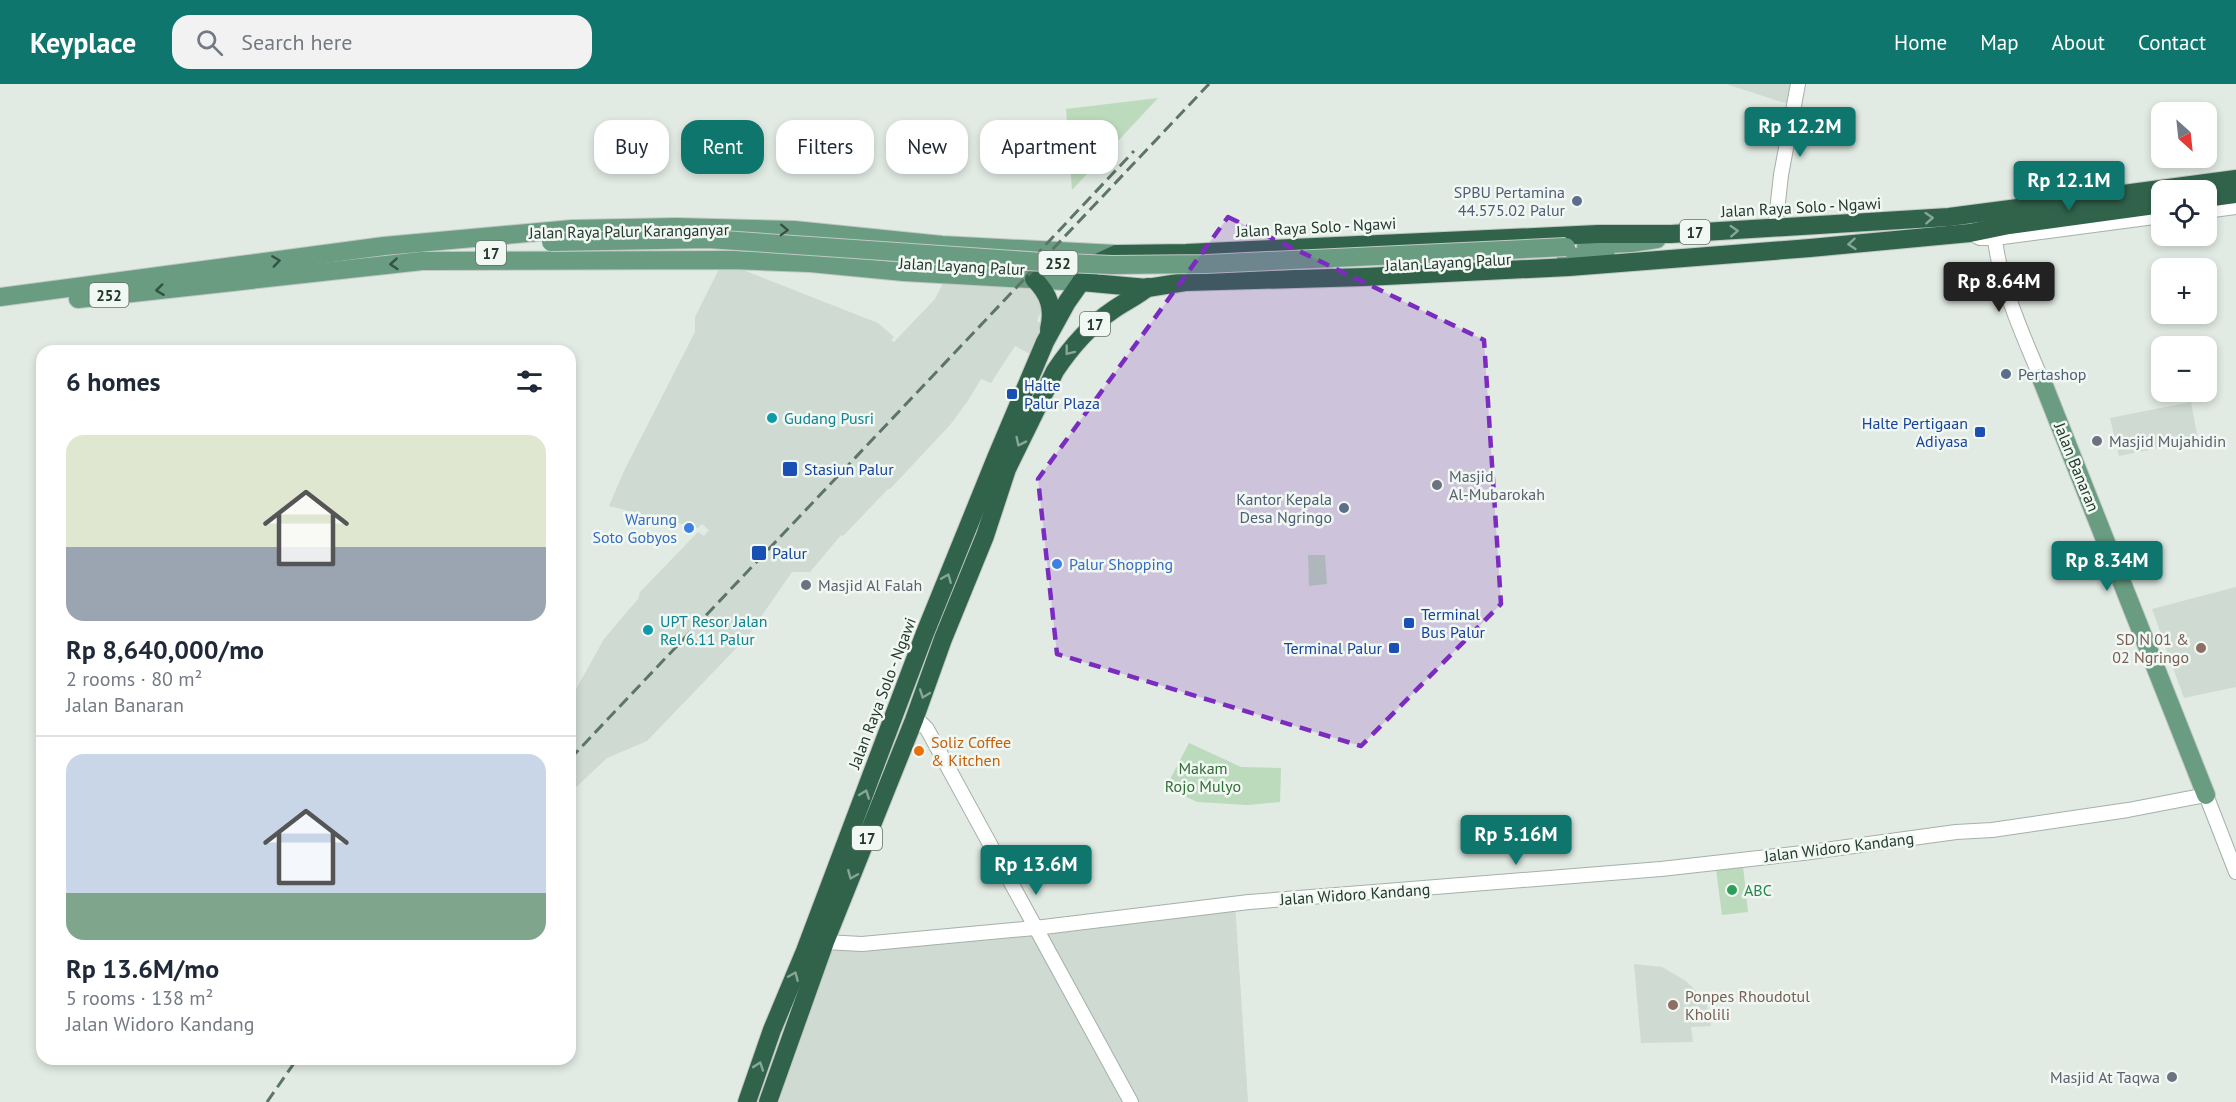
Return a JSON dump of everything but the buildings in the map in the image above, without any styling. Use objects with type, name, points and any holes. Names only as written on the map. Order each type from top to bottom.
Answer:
[{"type":"highway","name":"Jalan Raya Solo - Ngawi","points":[[747,1102],[772,1029],[805,951],[925,633],[1045,342],[1067,302],[1093,266],[1103,259],[1116,254],[1186,253],[1598,234],[1671,234],[1949,217],[2236,179]]},
{"type":"highway","points":[[2217,197],[2236,194]]},
{"type":"highway","name":"17","points":[[768,1102],[825,942],[985,536],[1007,469],[1055,371],[1090,328],[1113,310],[1147,288],[1185,282],[1365,277],[1569,267],[1673,259],[1970,233],[1994,233],[2151,206]]},
{"type":"highway","points":[[1185,282],[1180,277],[1178,269],[1179,259],[1186,253]]},
{"type":"highway","points":[[1081,282],[1147,288],[1156,278],[1157,272],[1151,254]]},
{"type":"highway","points":[[1034,279],[1045,290],[1051,305],[1051,322],[1045,342]]},
{"type":"main road","name":"Jalan Raya Palur Karanganyar","points":[[0,297],[434,241],[572,229],[676,227],[804,231],[942,245],[1116,254]]},
{"type":"main road","name":"Jalan Layang Palur","points":[[1566,252],[1646,241],[1671,234]]},
{"type":"main road","name":"Jalan Layang Palur","points":[[431,261],[449,257],[551,247],[708,239],[1112,265],[1217,264],[1566,252],[1653,254],[1673,259]]},
{"type":"main road","name":"Jalan Layang Palur","points":[[434,241],[456,245],[551,247]]},
{"type":"main road","points":[[939,274],[948,264],[949,254],[947,248],[942,245]]},
{"type":"main road","name":"Jalan Raya Palur Karanganyar","points":[[0,308],[431,261],[733,260],[810,263],[939,274],[1081,282]]},
{"type":"main road","name":"Jalan Banaran","points":[[2041,378],[2206,795]]},
{"type":"street","points":[[1775,229],[1781,174],[1798,84]]},
{"type":"street","points":[[2217,210],[2236,207]]},
{"type":"street","points":[[2031,227],[2151,217]]},
{"type":"street","name":"Jalan Banaran","points":[[1994,233],[2001,268],[2026,343],[2041,378]]},
{"type":"street","points":[[914,720],[927,729],[1131,1102]]},
{"type":"street","points":[[2206,795],[2236,872]]},
{"type":"street","name":"Jalan Widoro Kandang","points":[[825,942],[862,944],[1035,928],[1249,902],[1576,877],[1803,853],[2049,822],[2206,795]]},
{"type":"highlighted area","points":[[1228,217],[1484,340],[1501,604],[1361,746],[1057,654],[1038,479]]},
{"type":"shaded area","points":[[1726,84],[1799,84],[1794,106]]},
{"type":"shaded area","name":"Stasiun Palur","points":[[719,269],[743,270],[878,323],[894,337],[891,340],[894,342],[935,299],[943,283],[1029,287],[1043,306],[1037,321],[1042,324],[1030,354],[1015,346],[991,383],[981,379],[950,425],[890,489],[843,536],[841,535],[810,572],[792,572],[747,637],[647,741],[607,758],[576,787],[576,689],[604,639],[638,599],[640,592],[698,532],[704,536],[709,530],[702,524],[698,528],[609,506],[624,471],[695,332],[695,317]]},
{"type":"shaded area","points":[[2191,402],[2198,440],[2119,456],[2110,418]]},
{"type":"shaded area","name":"SD N 01 & 02 Ngringo","points":[[2236,587],[2236,687],[2184,698],[2152,609]]},
{"type":"shaded area","points":[[1235,904],[1248,1102],[769,1102],[823,945]]},
{"type":"shaded area","name":"Ponpes Rhoudotul Kholili","points":[[1634,964],[1662,967],[1686,981],[1706,1001],[1711,1026],[1691,1027],[1693,1042],[1641,1043]]},
{"type":"green space","points":[[1158,98],[1118,141],[1118,120],[1067,120],[1066,109]]},
{"type":"green space","points":[[1071,174],[1087,174],[1072,190]]},
{"type":"green space","points":[[1308,555],[1325,555],[1327,584],[1309,586]]},
{"type":"green space","name":"Makam Rojo Mulyo","points":[[1189,743],[1241,767],[1281,768],[1280,802],[1247,805],[1197,802],[1166,787]]},
{"type":"green space","name":"ABC","points":[[1743,866],[1748,912],[1722,915],[1716,869]]},
{"type":"railway","points":[[576,753],[1209,84]]},
{"type":"railway","points":[[1021,271],[1134,151]]},
{"type":"railway","points":[[267,1102],[293,1065]]},
{"type":"place","name":"SPBU Pertamina 44.575.02 Palur","points":[[1577,201]]},
{"type":"place","name":"Pertashop","points":[[2006,374]]},
{"type":"place","name":"Halte Palur Plaza","points":[[1012,394]]},
{"type":"place","name":"Gudang Pusri","points":[[772,418]]},
{"type":"place","name":"Halte Pertigaan Adiyasa","points":[[1980,432]]},
{"type":"place","name":"Masjid Mujahidin","points":[[2097,441]]},
{"type":"place","name":"Stasiun Palur","points":[[790,469]]},
{"type":"place","name":"Masjid Al-Mubarokah","points":[[1437,485]]},
{"type":"place","name":"Kantor Kepala Desa Ngringo","points":[[1344,508]]},
{"type":"place","name":"Warung Soto Gobyos","points":[[689,528]]},
{"type":"place","name":"Palur","points":[[759,553]]},
{"type":"place","name":"Palur Shopping","points":[[1057,564]]},
{"type":"place","name":"Masjid Al Falah","points":[[806,585]]},
{"type":"place","name":"Terminal Bus Palur","points":[[1409,623]]},
{"type":"place","name":"UPT Resor Jalan Rel 6.11 Palur","points":[[648,630]]},
{"type":"place","name":"Terminal Palur","points":[[1394,648]]},
{"type":"place","name":"SD N 01 & 02 Ngringo","points":[[2201,648]]},
{"type":"place","name":"Soliz Coffee & Kitchen","points":[[919,751]]},
{"type":"place","name":"ABC","points":[[1732,890]]},
{"type":"place","name":"Ponpes Rhoudotul Kholili","points":[[1673,1005]]},
{"type":"place","name":"Masjid At Taqwa","points":[[2172,1077]]}]
